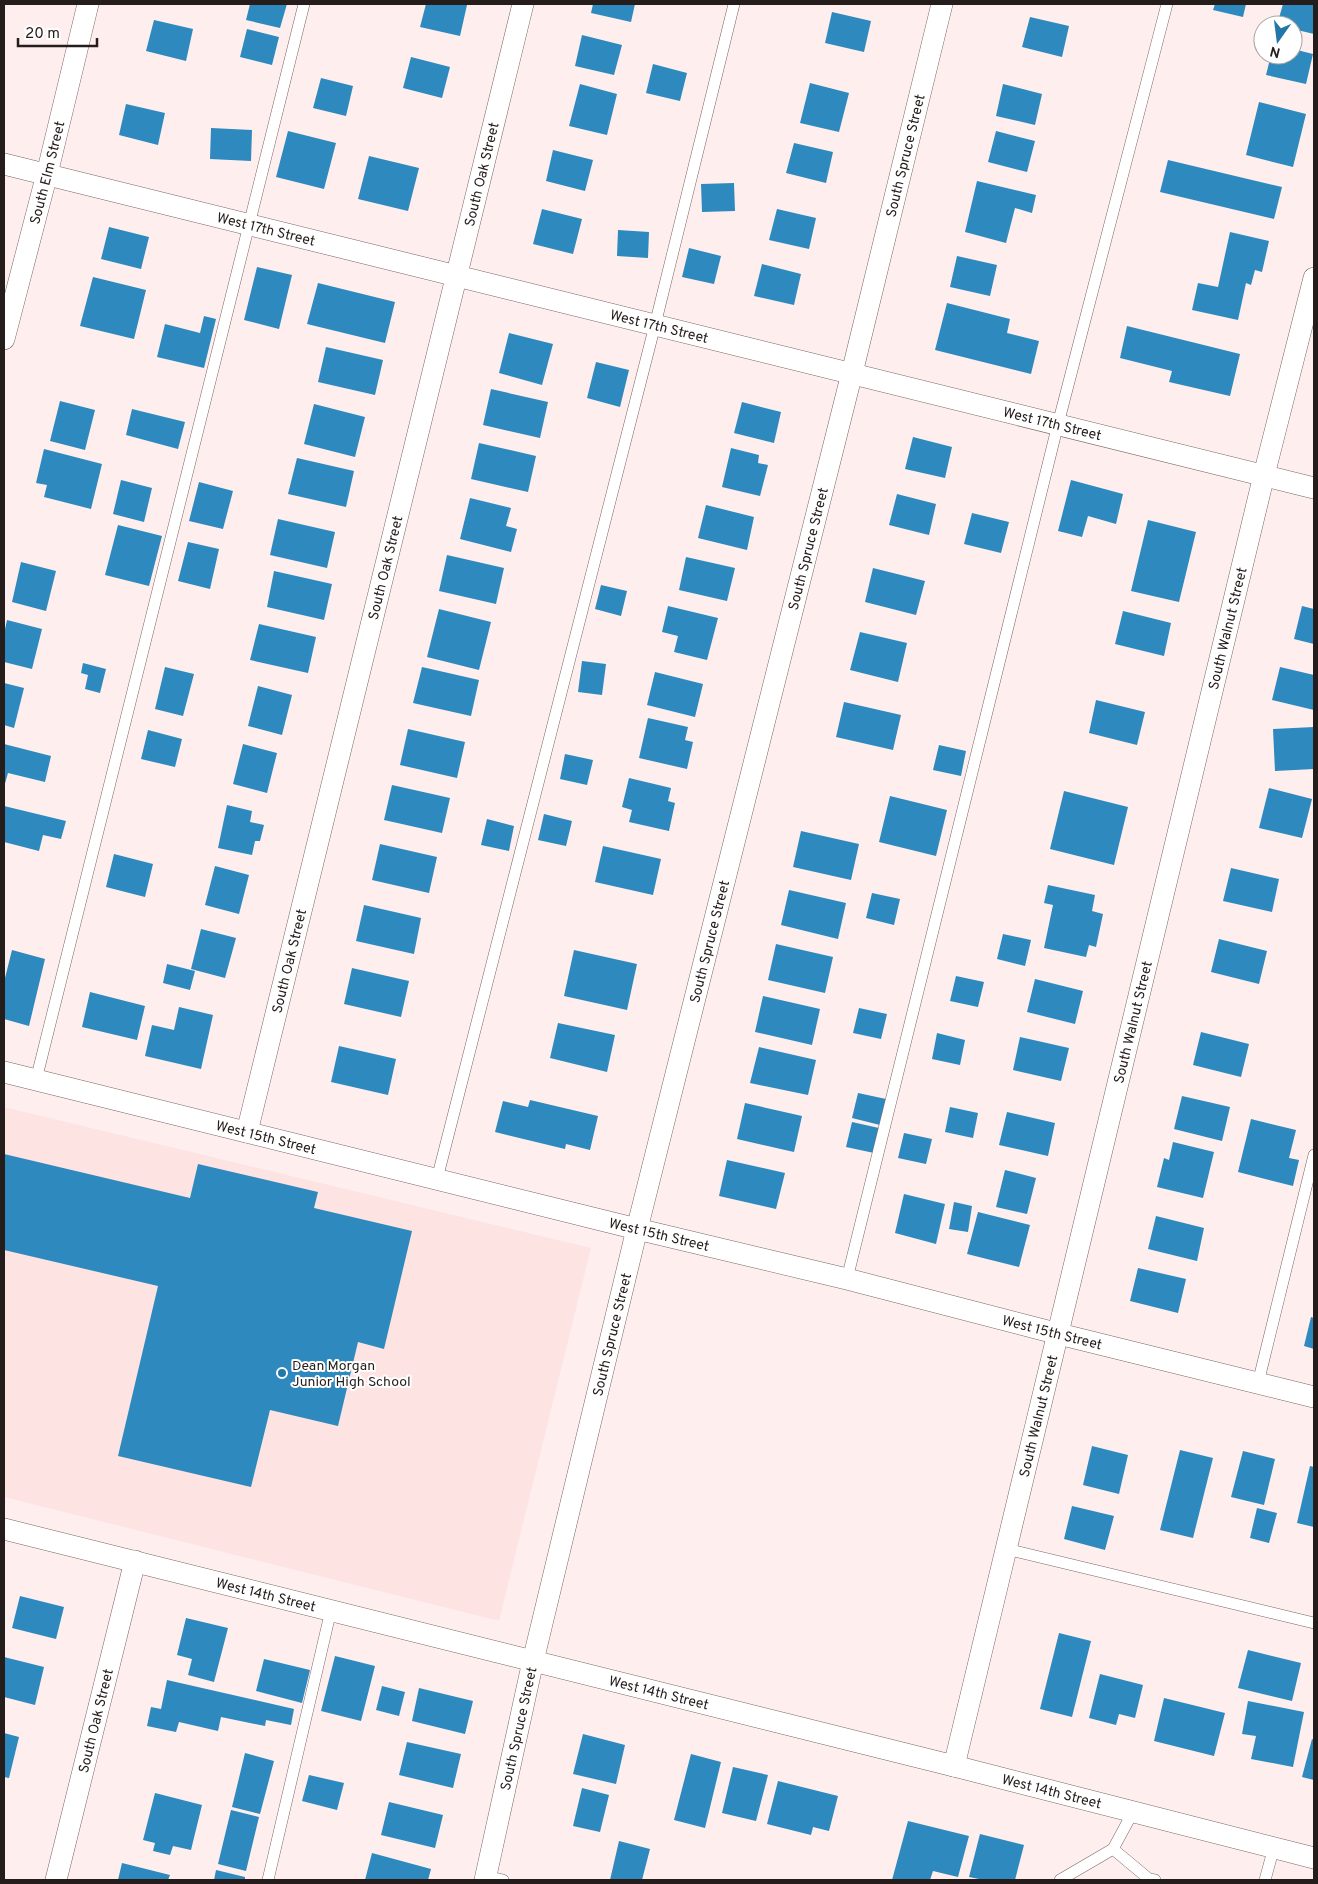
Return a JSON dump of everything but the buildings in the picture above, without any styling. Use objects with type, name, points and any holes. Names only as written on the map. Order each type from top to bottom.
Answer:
[{"type":"street","name":"South Elm Street","points":[[4,340],[88,4]]},
{"type":"street","name":"South Oak Street","points":[[247,1132],[458,276],[523,4]]},
{"type":"street","name":"South Spruce Street","points":[[492,1879],[533,1661],[637,1229],[852,373],[942,4]]},
{"type":"street","name":"West 17th Street","points":[[4,164],[1314,488]]},
{"type":"street","name":"South Walnut Street","points":[[954,1766],[1264,475],[1314,278]]},
{"type":"street","name":"West 15th Street","points":[[4,1072],[1314,1397]]},
{"type":"street","name":"West 14th Street","points":[[4,1529],[954,1766],[1314,1858]]},
{"type":"street","name":"South Oak Street","points":[[56,1880],[135,1561]]},
{"type":"lane","points":[[36,1080],[304,4]]},
{"type":"lane","points":[[437,1179],[655,325],[734,4]]},
{"type":"lane","points":[[848,1280],[1058,424],[1167,4]]},
{"type":"lane","points":[[1258,1383],[1314,1155]]},
{"type":"lane","points":[[1006,1549],[1314,1623]]},
{"type":"lane","points":[[268,1880],[331,1610]]},
{"type":"lane","points":[[1060,1880],[1113,1849],[1134,1812]]},
{"type":"lane","points":[[1265,1880],[1274,1848]]},
{"type":"lane","points":[[1113,1849],[1150,1879],[1155,1880]]},
{"type":"shaded area","name":"Dean Morgan Junior High School","points":[[4,1107],[591,1248],[499,1621],[4,1497]]},
{"type":"place","name":"Dean Morgan Junior High School","points":[[282,1373]]}]
